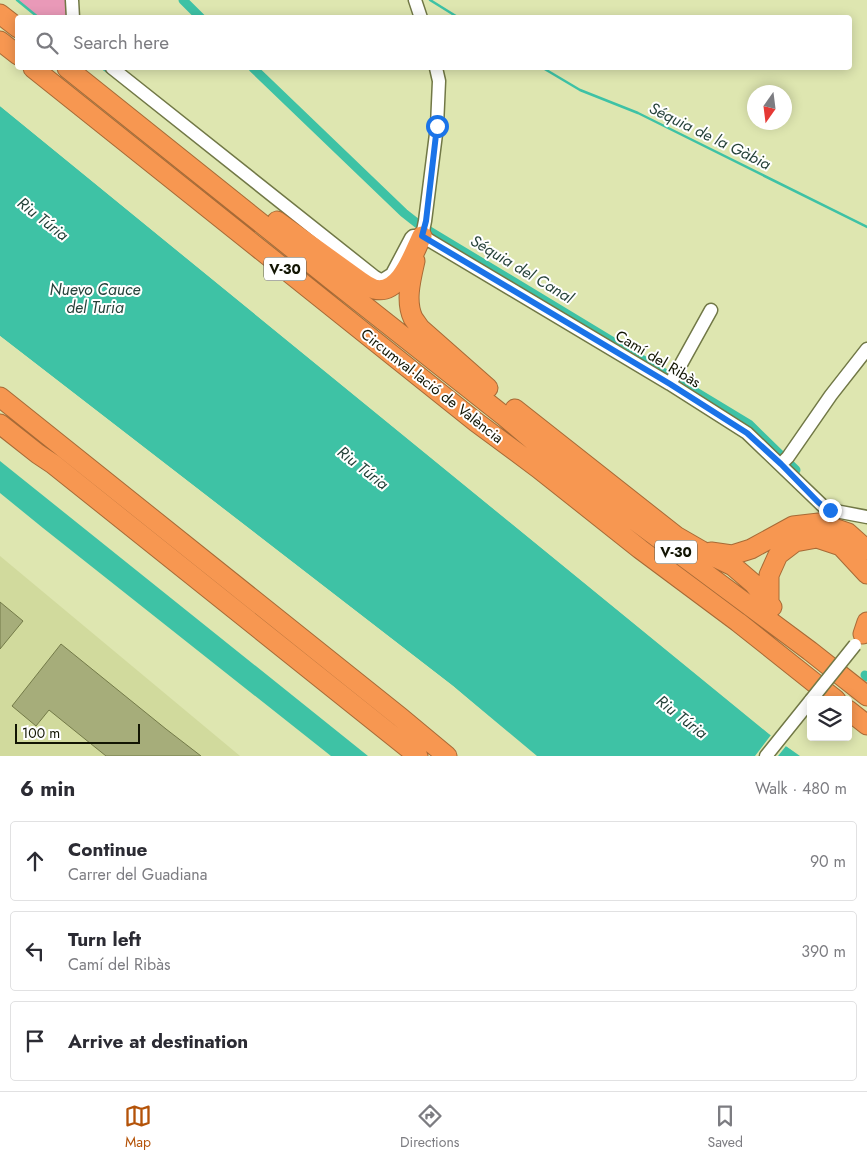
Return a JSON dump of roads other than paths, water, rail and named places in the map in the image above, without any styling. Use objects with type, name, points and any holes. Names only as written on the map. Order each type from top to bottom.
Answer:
[{"type":"highway","points":[[0,8],[15,18]]},
{"type":"highway","points":[[0,14],[15,26]]},
{"type":"highway","points":[[0,41],[15,53]]},
{"type":"highway","name":"Circumval·lació de València","points":[[36,70],[461,410],[640,549],[738,622],[831,696]]},
{"type":"highway","name":"Circumval·lació de València","points":[[70,70],[504,416],[595,491],[810,651],[867,696]]},
{"type":"highway","points":[[81,70],[676,536],[732,566],[754,584],[784,623],[810,651]]},
{"type":"highway","points":[[234,189],[360,281],[375,289],[384,290],[391,287],[402,276],[424,228]]},
{"type":"highway","points":[[424,228],[409,297],[413,318],[420,328],[490,390]]},
{"type":"highway","points":[[332,280],[410,346],[481,416],[538,468]]},
{"type":"highway","points":[[0,396],[393,710],[447,756]]},
{"type":"highway","points":[[0,415],[42,449],[53,464]]},
{"type":"highway","points":[[0,424],[53,464],[418,756]]},
{"type":"highway","points":[[702,551],[732,554],[751,549],[793,526],[820,523],[848,533],[865,564],[867,586]]},
{"type":"highway","points":[[769,603],[769,575],[778,555],[795,542],[817,538],[841,546],[865,564]]},
{"type":"highway","points":[[852,713],[867,725]]},
{"type":"street","points":[[72,0],[72,15]]},
{"type":"street","points":[[415,0],[420,15]]},
{"type":"street","points":[[115,70],[380,280],[392,274],[411,238],[424,228],[437,126],[439,81],[436,70]]},
{"type":"street","name":"Camí del Ribàs","points":[[424,228],[673,380],[785,461],[824,507],[830,510],[867,517]]},
{"type":"street","points":[[673,380],[711,310]]},
{"type":"street","points":[[785,461],[831,395],[867,349]]},
{"type":"street","points":[[814,696],[863,632]]},
{"type":"street","points":[[766,756],[807,705]]},
{"type":"water","name":"Nuevo Cauce del Turia","points":[[0,106],[769,734],[800,756],[535,756],[453,686],[0,336]]},
{"type":"water","points":[[0,461],[368,756],[331,756],[43,528],[0,493]]},
{"type":"waterway","points":[[17,0],[35,15]]},
{"type":"waterway","name":"Séquia del Canal","points":[[183,0],[198,15]]},
{"type":"waterway","name":"Séquia de la Gàbia","points":[[430,0],[454,15]]},
{"type":"waterway","points":[[105,70],[109,73]]},
{"type":"waterway","name":"Séquia del Canal","points":[[255,70],[404,213],[418,224],[749,424],[796,470]]},
{"type":"waterway","name":"Séquia de la Gàbia","points":[[546,70],[580,90],[638,113],[867,227]]},
{"type":"water label","name":"Riu Túria","points":[[43,219]]},
{"type":"water label","name":"Riu Túria","points":[[363,468]]},
{"type":"water label","name":"Riu Túria","points":[[682,717]]}]
